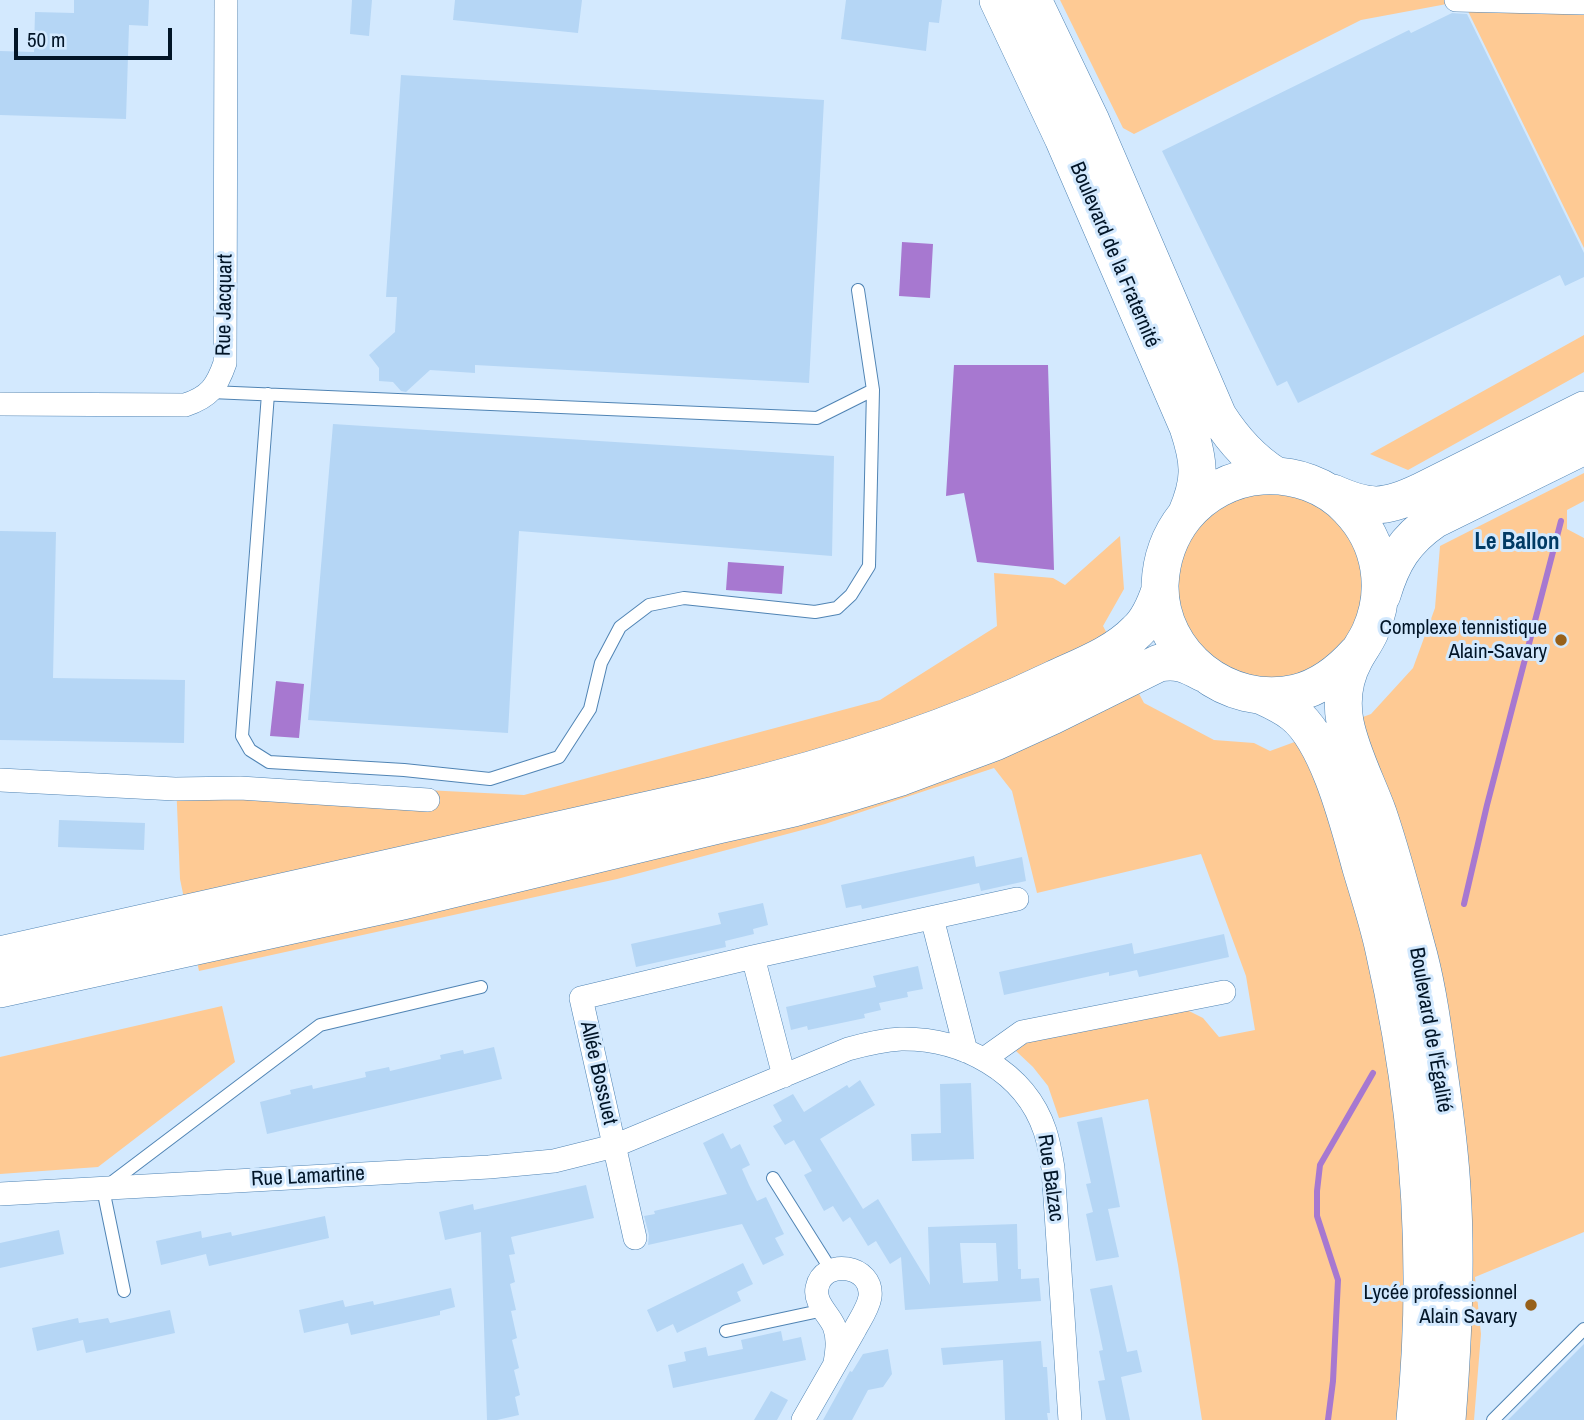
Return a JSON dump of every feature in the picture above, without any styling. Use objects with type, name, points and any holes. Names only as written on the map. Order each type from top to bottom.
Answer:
[{"type":"main road","name":"Boulevard de la Fraternité","points":[[998,0],[1063,138],[1188,428],[1194,447],[1198,481],[1186,515]]},
{"type":"main road","name":"Boulevard de la Fraternité","points":[[1034,0],[1091,121],[1218,416],[1245,452],[1275,475]]},
{"type":"main road","points":[[1328,491],[1360,504],[1394,503],[1584,410]]},
{"type":"main road","points":[[1379,602],[1392,564],[1421,529],[1434,520],[1584,446]]},
{"type":"main road","name":"Boulevard de l'Égalité","points":[[1262,696],[1289,694],[1315,687],[1345,667],[1367,638],[1375,621],[1379,602],[1380,575],[1374,548],[1356,516],[1328,491],[1311,483],[1275,475],[1258,476],[1226,485],[1204,498],[1186,515],[1164,558],[1160,590],[1172,636],[1180,650],[1203,673],[1216,682],[1262,696],[1283,706],[1296,715],[1316,741],[1336,787],[1359,859],[1386,960],[1410,1095],[1419,1176],[1422,1320],[1415,1420]]},
{"type":"main road","points":[[0,955],[726,792],[865,754],[975,715],[1112,650],[1137,632],[1147,620],[1160,590]]},
{"type":"main road","name":"Boulevard de l'Égalité","points":[[1357,653],[1343,693],[1346,726],[1390,849],[1420,962],[1431,1015],[1448,1138],[1454,1249],[1447,1420]]},
{"type":"main road","points":[[0,989],[403,901],[794,808],[901,777],[995,742],[1159,663],[1181,662],[1203,673]]},
{"type":"street","name":"Rue Jacquart","points":[[211,391],[225,363],[226,0]]},
{"type":"street","points":[[1456,0],[1584,3]]},
{"type":"street","points":[[0,404],[185,405],[199,401],[211,391]]},
{"type":"street","points":[[0,780],[176,789],[240,788],[428,800]]},
{"type":"street","name":"Allée Bossuet","points":[[635,1238],[581,999],[753,957],[1017,899]]},
{"type":"street","points":[[932,918],[975,1055],[1022,1032],[1224,992]]},
{"type":"street","points":[[753,957],[784,1076]]},
{"type":"street","name":"Rue Balzac","points":[[614,1146],[848,1049],[882,1041],[930,1041],[975,1055],[1000,1069],[1025,1094],[1040,1120],[1049,1146],[1053,1168],[1070,1420]]},
{"type":"street","name":"Rue Lamartine","points":[[0,1194],[528,1164],[565,1159],[614,1146]]},
{"type":"street","points":[[803,1420],[864,1312],[870,1299],[867,1282],[855,1271],[847,1268],[831,1270],[817,1286],[816,1294],[834,1326],[838,1348],[835,1363]]},
{"type":"lane","points":[[268,394],[242,736],[250,750],[269,762],[404,770],[490,779],[559,757],[590,709],[601,663],[620,627],[649,605],[684,598],[815,612],[837,608],[851,595],[869,566],[873,390],[858,290]]},
{"type":"lane","points":[[211,391],[817,418],[873,390]]},
{"type":"lane","points":[[124,1290],[103,1189],[320,1025],[481,987]]},
{"type":"lane","points":[[773,1178],[831,1270]]},
{"type":"lane","points":[[726,1331],[824,1310]]},
{"type":"lane","points":[[1493,1420],[1584,1329]]},
{"type":"shaded area","points":[[1060,0],[1584,0],[1584,248],[1463,1],[1361,20],[1134,134],[1123,128]]},
{"type":"shaded area","points":[[902,242],[933,244],[930,298],[899,296]]},
{"type":"shaded area","points":[[1584,335],[1584,372],[1408,470],[1370,454]]},
{"type":"shaded area","points":[[954,365],[1048,365],[1054,570],[977,562],[964,493],[946,496]]},
{"type":"shaded area","points":[[1584,473],[1584,501],[1567,510],[1567,529],[1584,538],[1584,1232],[1475,1277],[1481,1334],[1474,1420],[1202,1420],[1148,1099],[1059,1118],[1048,1086],[1016,1051],[1032,1039],[1187,1010],[1203,1018],[1219,1037],[1255,1030],[1246,976],[1201,854],[1037,893],[1012,791],[994,768],[825,824],[617,879],[199,971],[180,879],[176,781],[248,781],[524,795],[880,700],[997,626],[994,573],[1053,578],[1065,585],[1120,536],[1124,589],[1103,626],[1144,703],[1214,740],[1254,743],[1270,751],[1371,714],[1413,668],[1435,608],[1440,546]]},
{"type":"shaded area","points":[[1273,490],[1323,506],[1357,546],[1365,598],[1345,646],[1294,680],[1234,677],[1182,631],[1175,563],[1208,511],[1222,502]]},
{"type":"shaded area","points":[[728,562],[784,566],[782,594],[726,590]]},
{"type":"shaded area","points":[[276,681],[304,684],[299,738],[270,736]]},
{"type":"shaded area","points":[[222,1006],[235,1062],[98,1167],[0,1174],[0,1057]]},
{"type":"building","points":[[74,0],[149,0],[148,26],[129,25],[126,119],[0,115],[0,51],[34,52],[35,12],[74,13]]},
{"type":"building","points":[[352,0],[372,0],[369,36],[350,34]]},
{"type":"building","points":[[455,0],[582,0],[578,33],[453,20]]},
{"type":"building","points":[[846,0],[942,0],[939,23],[929,22],[926,51],[841,39]]},
{"type":"building","points":[[1452,13],[1467,14],[1584,253],[1584,277],[1565,286],[1560,275],[1298,403],[1287,381],[1277,386],[1162,151],[1409,30],[1411,33]]},
{"type":"building","points":[[401,75],[824,100],[809,383],[475,365],[475,373],[430,370],[406,392],[401,391],[393,382],[379,381],[379,368],[369,355],[395,332],[397,297],[386,297]]},
{"type":"building","points":[[333,424],[834,456],[832,556],[519,531],[508,733],[308,720]]},
{"type":"building","points":[[0,531],[56,532],[53,678],[185,680],[184,743],[0,740]]},
{"type":"building","points":[[59,820],[145,823],[144,850],[58,847]]},
{"type":"building","points":[[974,856],[976,867],[1022,857],[1026,881],[981,891],[979,883],[862,909],[861,905],[846,908],[841,885]]},
{"type":"building","points":[[763,903],[768,925],[753,929],[754,934],[725,941],[726,947],[636,967],[631,944],[721,924],[718,913]]},
{"type":"building","points":[[1224,934],[1229,957],[1139,977],[1137,970],[1109,976],[1109,972],[1004,995],[999,972],[1132,943],[1134,954]]},
{"type":"building","points":[[918,966],[923,989],[907,992],[908,997],[879,1003],[881,1010],[864,1014],[865,1018],[808,1030],[807,1026],[791,1030],[786,1007],[876,987],[873,976]]},
{"type":"building","points":[[494,1047],[502,1079],[267,1134],[260,1102],[291,1094],[290,1090],[312,1085],[313,1089],[366,1077],[365,1072],[389,1067],[390,1071],[441,1059],[440,1055],[463,1050],[464,1054]]},
{"type":"building","points":[[860,1080],[875,1105],[820,1139],[863,1209],[878,1199],[930,1285],[928,1227],[1017,1224],[1018,1269],[1021,1269],[1021,1279],[1039,1278],[1041,1301],[905,1310],[901,1257],[890,1264],[876,1241],[868,1246],[850,1217],[843,1222],[833,1206],[824,1211],[804,1175],[812,1171],[794,1140],[785,1145],[773,1126],[782,1121],[773,1105],[793,1094],[804,1112],[847,1085],[849,1088]],"holes":[[[960,1243],[996,1243],[998,1281],[963,1283]]]},
{"type":"building","points":[[971,1083],[974,1159],[912,1161],[911,1134],[941,1133],[940,1084]]},
{"type":"building","points":[[1102,1117],[1120,1207],[1108,1209],[1119,1257],[1096,1261],[1086,1214],[1093,1212],[1086,1184],[1091,1183],[1077,1122]]},
{"type":"building","points":[[723,1133],[731,1149],[740,1144],[750,1165],[742,1169],[749,1185],[757,1201],[766,1197],[784,1234],[775,1238],[784,1255],[763,1265],[742,1224],[648,1245],[649,1235],[644,1216],[655,1214],[654,1211],[727,1194],[703,1143]]},
{"type":"building","points":[[586,1185],[594,1218],[511,1237],[515,1254],[509,1255],[515,1282],[510,1284],[516,1310],[511,1311],[517,1338],[512,1340],[519,1368],[514,1370],[520,1395],[515,1397],[519,1415],[487,1420],[481,1232],[445,1240],[439,1212],[473,1204],[474,1210]]},
{"type":"building","points":[[325,1216],[329,1238],[209,1266],[206,1254],[161,1265],[156,1241],[201,1231],[202,1238],[231,1232],[232,1236]]},
{"type":"building","points":[[59,1230],[64,1254],[0,1268],[0,1243]]},
{"type":"building","points":[[743,1263],[753,1284],[737,1292],[741,1301],[677,1333],[673,1324],[657,1332],[647,1310]]},
{"type":"building","points":[[1112,1285],[1127,1352],[1137,1350],[1142,1372],[1121,1377],[1130,1420],[1106,1420],[1098,1381],[1105,1380],[1099,1351],[1103,1350],[1090,1289]]},
{"type":"building","points":[[451,1288],[455,1307],[440,1311],[440,1315],[351,1335],[348,1323],[304,1333],[299,1310],[343,1300],[345,1307],[373,1301],[374,1305]]},
{"type":"building","points":[[170,1310],[175,1333],[86,1353],[83,1340],[37,1351],[32,1328],[78,1318],[79,1323],[108,1318],[110,1323]]},
{"type":"building","points":[[781,1331],[783,1341],[801,1337],[806,1360],[673,1388],[668,1365],[686,1361],[684,1352],[706,1347],[708,1356],[743,1349],[741,1340]]},
{"type":"building","points":[[1041,1341],[1043,1367],[1047,1367],[1050,1413],[1047,1413],[1048,1420],[1005,1420],[1003,1360],[943,1365],[941,1348]]},
{"type":"building","points":[[1584,1344],[1584,1420],[1508,1420]]},
{"type":"building","points":[[888,1349],[892,1374],[883,1387],[868,1390],[852,1420],[823,1420],[850,1371],[852,1372],[863,1354]]},
{"type":"building","points":[[771,1391],[788,1400],[777,1420],[754,1420]]},
{"type":"waterway","points":[[1464,904],[1561,521]]},
{"type":"waterway","points":[[1328,1420],[1333,1381],[1338,1280],[1317,1216],[1320,1165],[1373,1073]]},
{"type":"place","name":"Complexe tennistique Alain-Savary","points":[[1561,640]]},
{"type":"place","name":"Lycée professionnel Alain Savary","points":[[1531,1305]]},
{"type":"district","name":"Le Ballon","points":[[1517,543]]}]
